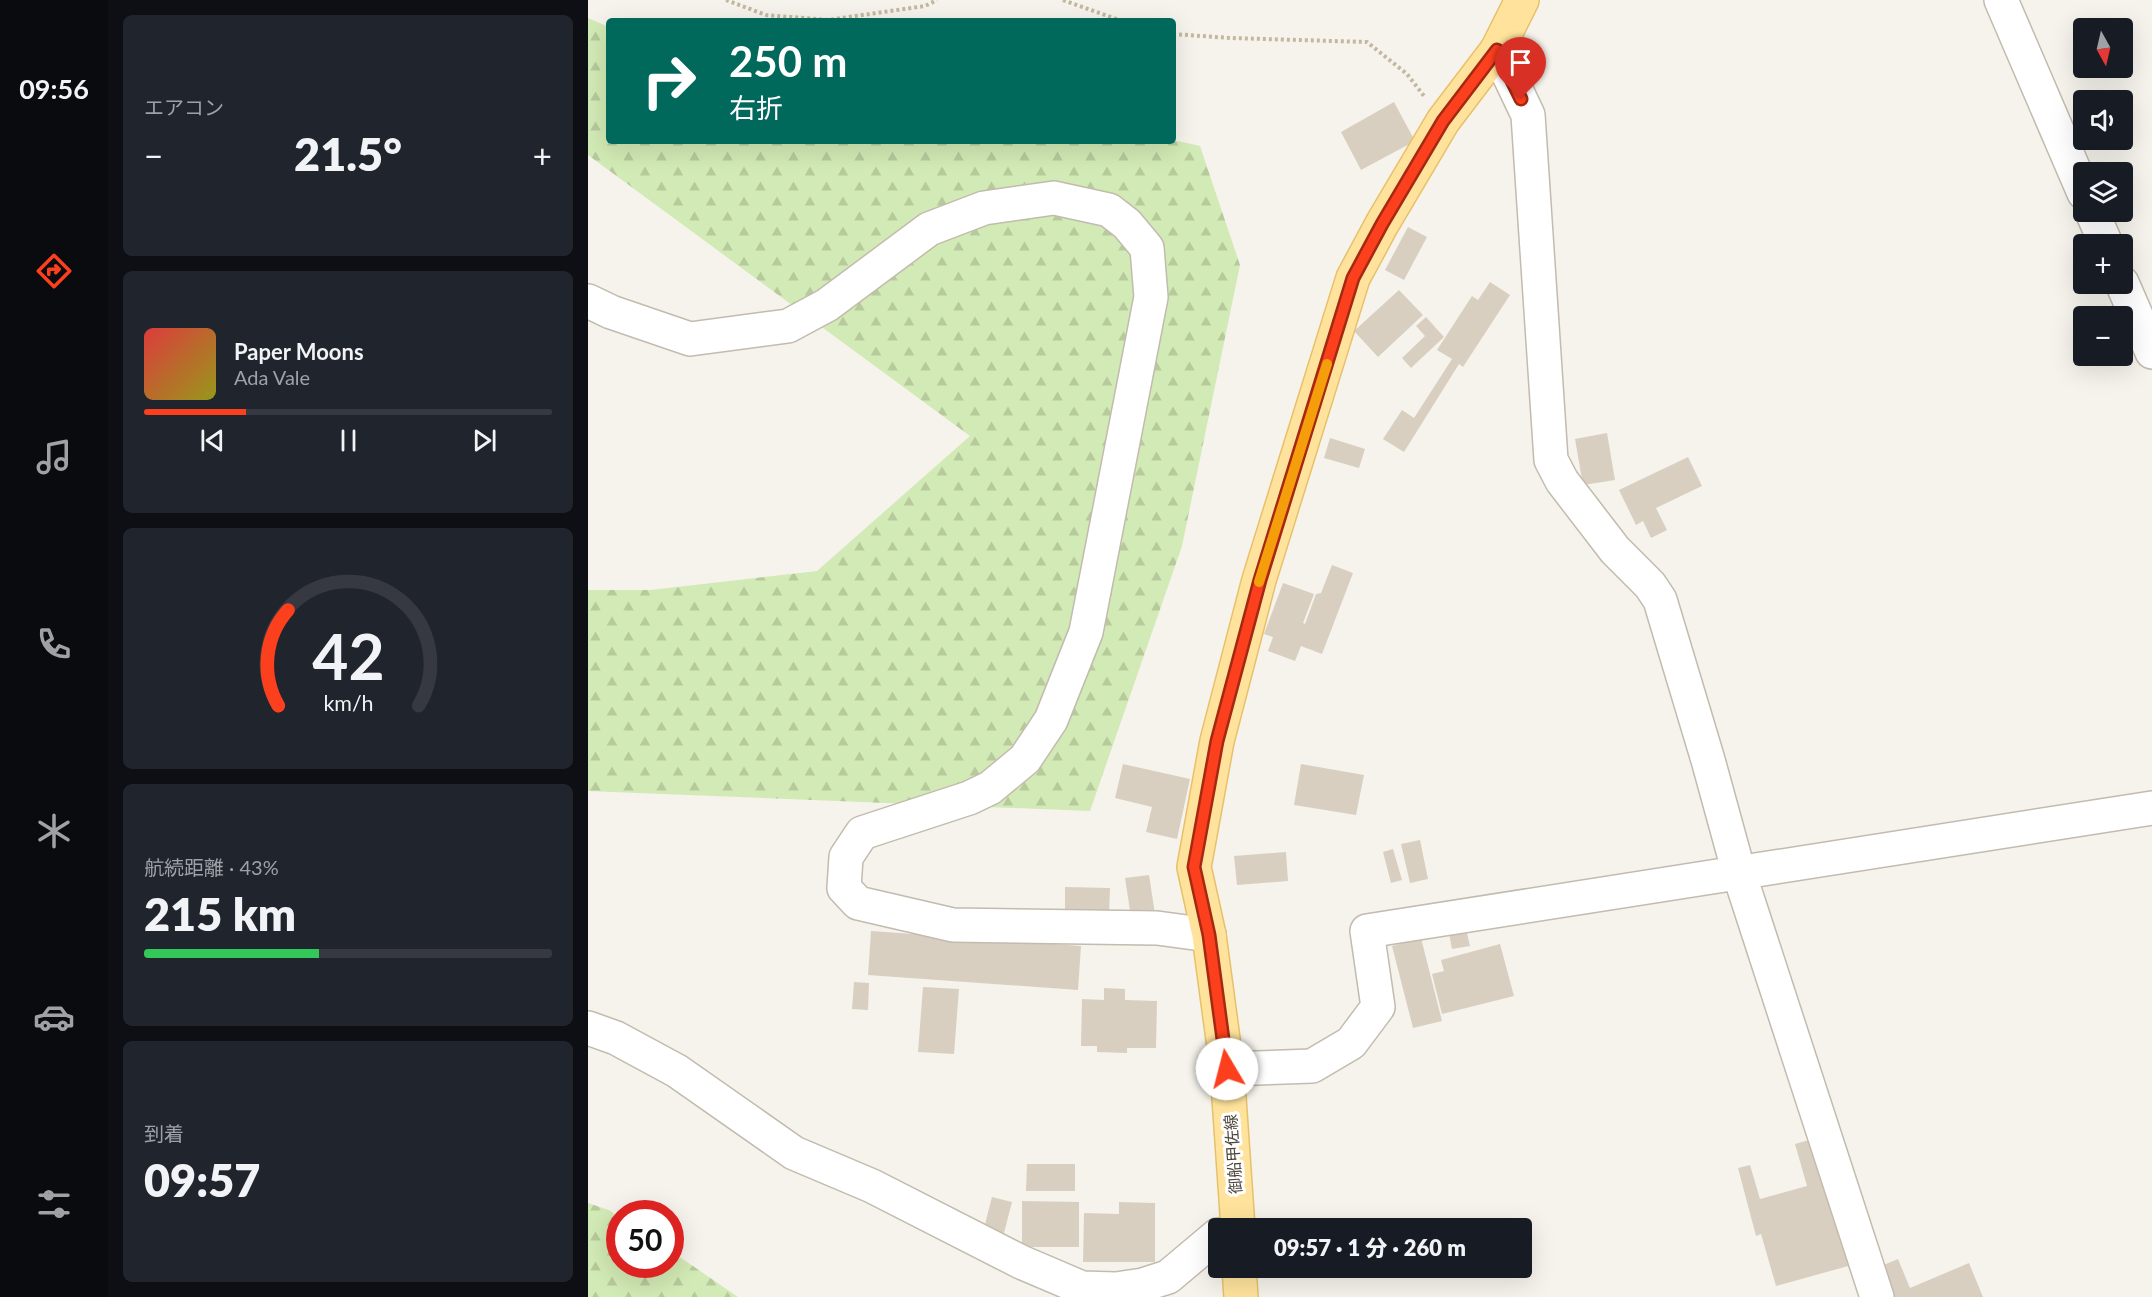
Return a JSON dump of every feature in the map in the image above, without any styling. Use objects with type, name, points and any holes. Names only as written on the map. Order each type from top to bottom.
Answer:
[{"type":"main road","name":"御船甲佐線","points":[[1230,1218],[1227,1069],[1209,935],[1194,867],[1217,741],[1260,580],[1353,278],[1387,214],[1443,121],[1497,50],[1522,0]]},
{"type":"main road","points":[[1240,1278],[1241,1297]]},
{"type":"street","points":[[2001,0],[2073,167]]},
{"type":"street","points":[[1497,50],[1528,116],[1551,459],[1562,481],[1615,550],[1650,585],[1660,600],[1708,760],[1738,873],[1877,1297]]},
{"type":"street","points":[[588,302],[690,339],[788,326],[827,305],[929,229],[984,208],[1054,198],[1109,210],[1127,224],[1147,249],[1151,297],[1086,632],[1051,720],[1025,759],[990,788],[969,798],[862,833],[846,857],[844,888],[858,903],[952,925],[1157,928],[1209,935]]},
{"type":"street","points":[[2127,294],[2152,352]]},
{"type":"street","points":[[1227,1069],[1312,1066],[1351,1043],[1378,1007],[1367,931],[2152,808]]},
{"type":"street","points":[[588,1028],[616,1038],[677,1071],[794,1153],[872,1186],[1021,1262],[1082,1288],[1116,1289],[1143,1285],[1168,1277],[1208,1245]]},
{"type":"path","points":[[726,0],[766,15],[803,18]]},
{"type":"path","points":[[842,18],[925,6],[937,0]]},
{"type":"path","points":[[1063,0],[1114,18]]},
{"type":"path","points":[[1176,33],[1230,38],[1367,42],[1407,74],[1443,121]]},
{"type":"green space","points":[[588,18],[606,26],[606,144],[1176,144],[1176,141],[1200,146],[1240,265],[1182,546],[1090,811],[588,791],[588,590],[651,590],[817,571],[970,436],[588,155]]},
{"type":"green space","points":[[588,1203],[606,1209],[606,1278],[684,1278],[684,1260],[738,1297],[588,1297]]},
{"type":"building","points":[[1394,102],[1415,141],[1361,170],[1341,132]]},
{"type":"building","points":[[1408,227],[1427,237],[1404,280],[1385,270]]},
{"type":"building","points":[[1490,282],[1510,295],[1463,367],[1459,364],[1404,452],[1383,439],[1402,410],[1414,418],[1452,359],[1437,350],[1472,296],[1478,300]]},
{"type":"building","points":[[1399,290],[1423,315],[1378,357],[1354,331]]},
{"type":"building","points":[[1426,317],[1444,337],[1411,368],[1402,358],[1425,336],[1416,326]]},
{"type":"building","points":[[1607,433],[1615,480],[1583,485],[1575,439]]},
{"type":"building","points":[[1330,438],[1365,449],[1359,468],[1324,458]]},
{"type":"building","points":[[1688,457],[1702,486],[1656,508],[1667,530],[1651,538],[1643,521],[1636,525],[1619,490]]},
{"type":"building","points":[[1332,565],[1353,573],[1322,654],[1301,646],[1295,661],[1268,651],[1273,637],[1264,634],[1283,583],[1314,594],[1303,623],[1305,624],[1316,594],[1321,593]]},
{"type":"building","points":[[1123,764],[1190,779],[1177,839],[1146,832],[1152,807],[1115,798]]},
{"type":"building","points":[[1301,764],[1364,775],[1356,815],[1294,805]]},
{"type":"building","points":[[1420,840],[1428,879],[1410,883],[1401,844]]},
{"type":"building","points":[[1393,849],[1402,880],[1391,883],[1383,852]]},
{"type":"building","points":[[1286,852],[1288,881],[1237,885],[1234,856]]},
{"type":"building","points":[[1149,875],[1155,914],[1131,917],[1125,878]]},
{"type":"building","points":[[1065,887],[1110,888],[1109,915],[1065,914]]},
{"type":"building","points":[[1465,925],[1470,946],[1452,949],[1448,928]]},
{"type":"building","points":[[871,931],[1081,946],[1078,990],[868,975]]},
{"type":"building","points":[[1421,938],[1442,1021],[1413,1028],[1392,946]]},
{"type":"building","points":[[1500,944],[1514,996],[1442,1014],[1432,974],[1444,971],[1441,960]]},
{"type":"building","points":[[854,982],[869,983],[868,1010],[852,1009]]},
{"type":"building","points":[[923,987],[959,989],[954,1054],[918,1052]]},
{"type":"building","points":[[1104,988],[1125,989],[1125,1000],[1157,1001],[1156,1048],[1127,1048],[1127,1053],[1097,1052],[1097,1046],[1081,1046],[1082,999],[1104,1000]]},
{"type":"building","points":[[1816,1138],[1852,1265],[1776,1286],[1761,1234],[1756,1236],[1738,1168],[1750,1165],[1760,1199],[1807,1186],[1795,1144]]},
{"type":"building","points":[[1027,1164],[1075,1164],[1075,1191],[1026,1191]]},
{"type":"building","points":[[992,1197],[1012,1202],[1004,1233],[984,1228]]},
{"type":"building","points":[[1022,1201],[1079,1202],[1079,1247],[1022,1247]]},
{"type":"building","points":[[1119,1202],[1155,1203],[1155,1262],[1083,1262],[1084,1213],[1119,1214]]},
{"type":"building","points":[[1898,1259],[1910,1288],[1969,1263],[1983,1297],[1886,1297],[1874,1269]]},
{"type":"slow traffic","points":[[1259,582],[1327,364]]},
{"type":"route","points":[[1227,1069],[1209,935],[1194,867],[1217,741],[1260,580],[1353,278],[1382,224],[1443,121],[1497,50],[1521,99]]}]
